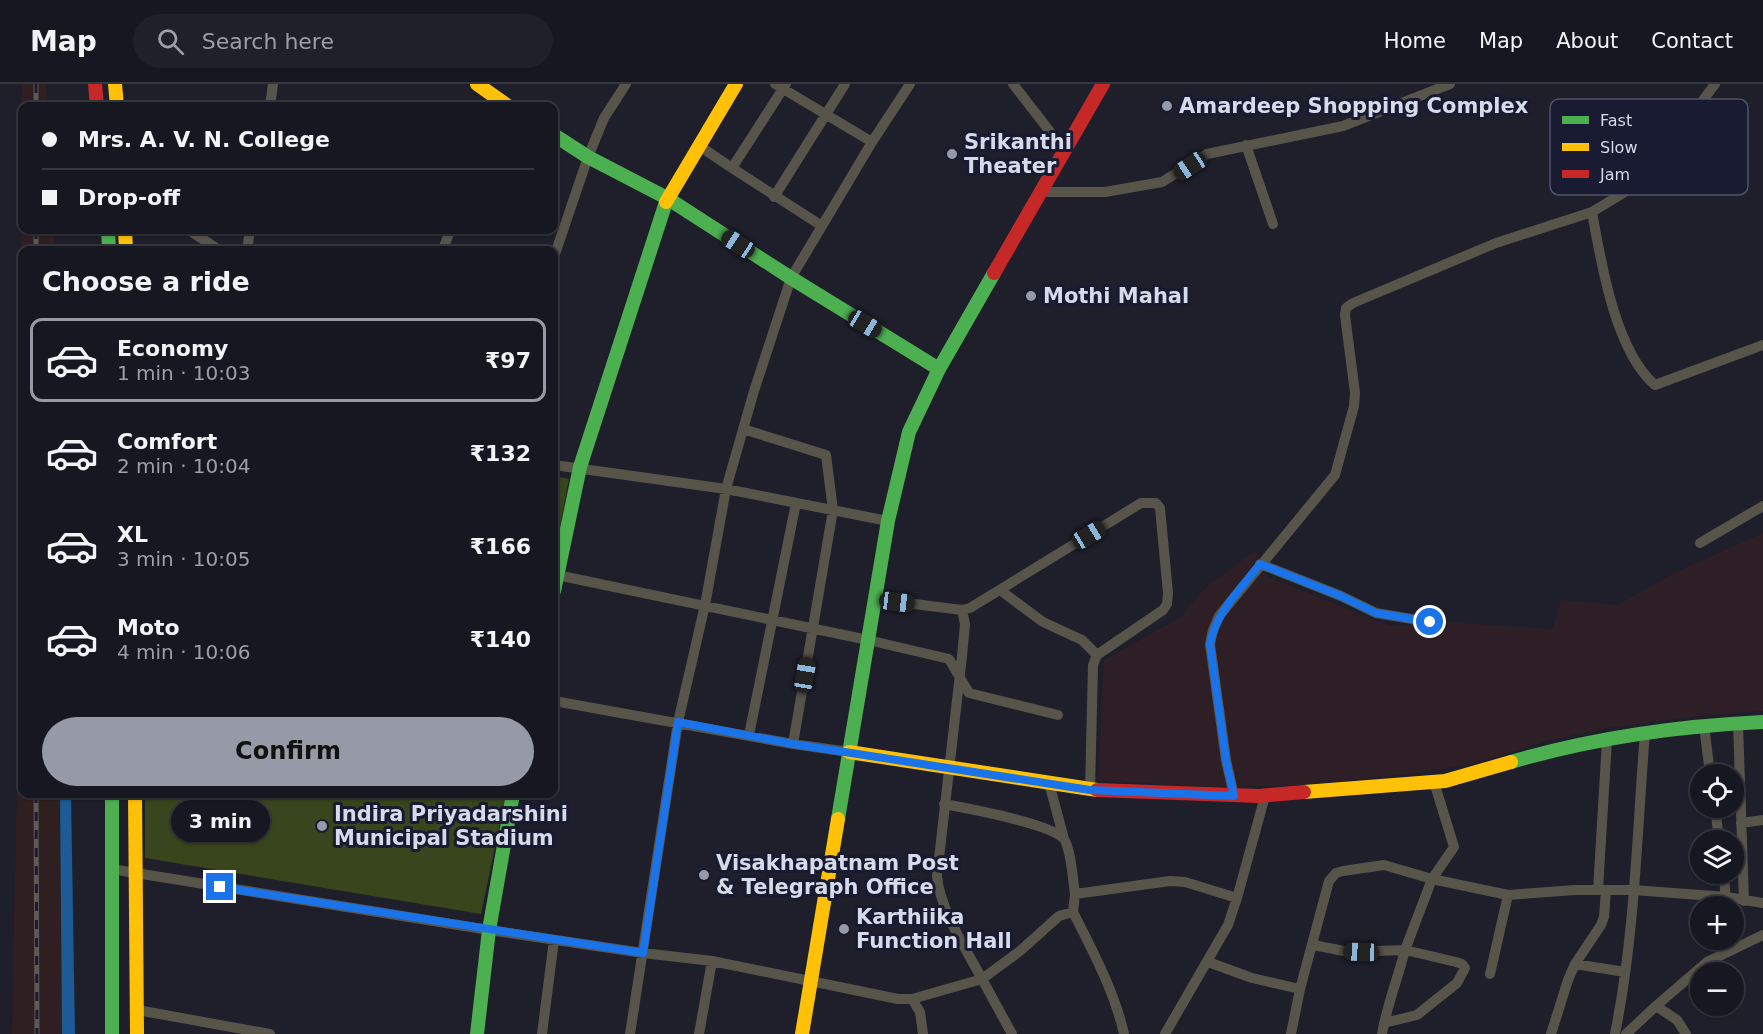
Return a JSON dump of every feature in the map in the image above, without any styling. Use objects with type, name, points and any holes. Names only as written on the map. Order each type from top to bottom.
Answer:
[{"type":"street","points":[[95,84],[97,102]]},
{"type":"street","points":[[115,84],[117,102]]},
{"type":"street","points":[[271,102],[273,84]]},
{"type":"street","points":[[477,84],[492,102]]},
{"type":"street","points":[[558,246],[604,118],[626,84]]},
{"type":"street","points":[[558,570],[580,467],[667,198],[736,84]]},
{"type":"street","points":[[774,197],[844,84]]},
{"type":"street","points":[[630,1034],[678,722],[705,605],[726,489],[743,429],[791,278],[872,142],[910,84]]},
{"type":"street","points":[[1012,84],[1065,151]]},
{"type":"street","points":[[802,1034],[888,521],[909,432],[939,369],[1103,84]]},
{"type":"street","points":[[1042,192],[1105,192],[1162,182],[1207,154],[1343,126],[1450,84]]},
{"type":"street","points":[[1704,99],[1715,84]]},
{"type":"street","points":[[732,168],[781,86],[872,142]]},
{"type":"street","points":[[558,138],[588,157],[667,198],[939,369]]},
{"type":"street","points":[[698,145],[774,197],[822,226]]},
{"type":"street","points":[[1246,145],[1273,224]]},
{"type":"street","points":[[1234,796],[1226,760],[1210,644],[1213,630],[1219,616],[1335,475],[1354,406],[1355,393],[1346,308],[1353,303],[1496,243],[1592,212],[1620,195]]},
{"type":"street","points":[[1592,212],[1605,281],[1626,342],[1645,377],[1655,385],[1763,345]]},
{"type":"street","points":[[195,234],[213,246]]},
{"type":"street","points":[[743,429],[826,455],[833,510],[793,744]]},
{"type":"street","points":[[558,465],[726,489],[888,521]]},
{"type":"street","points":[[749,735],[796,503]]},
{"type":"street","points":[[875,599],[962,610],[970,608],[1142,503],[1156,503],[1160,508],[1167,604],[1163,610],[1097,656],[1093,665],[1090,790]]},
{"type":"street","points":[[1700,543],[1763,506]]},
{"type":"street","points":[[1260,564],[1341,596],[1376,613],[1430,622]]},
{"type":"street","points":[[558,575],[813,628],[949,659],[969,693],[1058,715]]},
{"type":"street","points":[[1000,590],[1043,622],[1082,640],[1097,656]]},
{"type":"street","points":[[962,610],[964,624],[944,804],[938,887],[946,909],[1012,1034]]},
{"type":"street","points":[[558,702],[793,744],[1090,790],[1234,796],[1265,796],[1445,781],[1542,753],[1645,732],[1704,725],[1763,722]]},
{"type":"street","points":[[1738,723],[1744,896]]},
{"type":"street","points":[[1704,725],[1709,764]]},
{"type":"street","points":[[1614,1034],[1625,972],[1645,732]]},
{"type":"street","points":[[1551,1034],[1575,964],[1601,925],[1607,740]]},
{"type":"street","points":[[1383,1028],[1406,950],[1432,879],[1454,847],[1434,782]]},
{"type":"street","points":[[1049,783],[1067,846],[1075,894],[1073,912],[1103,970],[1124,1034]]},
{"type":"street","points":[[1166,1034],[1228,925],[1265,796]]},
{"type":"street","points":[[112,798],[112,1034]]},
{"type":"street","points":[[135,798],[137,1034]]},
{"type":"street","points":[[477,1034],[489,930],[512,798]]},
{"type":"street","points":[[944,804],[997,813],[1058,834],[1064,839]]},
{"type":"street","points":[[1741,823],[1763,820]]},
{"type":"street","points":[[1291,1034],[1300,990],[1329,881],[1336,873],[1384,865],[1432,879],[1508,895],[1633,890],[1690,897]]},
{"type":"street","points":[[111,869],[554,940],[712,961],[898,999],[912,999],[982,979],[1020,951],[1059,916],[1073,912]]},
{"type":"street","points":[[1075,894],[1170,881],[1185,882],[1237,898]]},
{"type":"street","points":[[1490,974],[1508,895]]},
{"type":"street","points":[[1744,901],[1763,903]]},
{"type":"street","points":[[1626,1034],[1707,963],[1763,935]]},
{"type":"street","points":[[542,1034],[554,940]]},
{"type":"street","points":[[1312,945],[1349,952],[1406,950],[1462,964],[1465,968],[1457,983],[1417,1015],[1383,1028]]},
{"type":"street","points":[[1722,954],[1723,950]]},
{"type":"street","points":[[699,1034],[712,961]]},
{"type":"street","points":[[1208,962],[1252,978],[1300,990]]},
{"type":"street","points":[[1575,964],[1625,972]]},
{"type":"street","points":[[912,999],[923,1019],[923,1034]]},
{"type":"street","points":[[1656,1006],[1677,1020],[1686,1034]]},
{"type":"street","points":[[137,1010],[270,1034]]},
{"type":"shaded area","points":[[22,84],[46,84],[48,102],[22,102]]},
{"type":"shaded area","points":[[22,234],[54,234],[54,246],[22,246]]},
{"type":"shaded area","points":[[1763,533],[1763,711],[1707,715],[1607,728],[1547,741],[1477,763],[1411,774],[1303,785],[1220,787],[1098,781],[1104,660],[1181,617],[1206,587],[1256,550],[1268,577],[1390,626],[1446,622],[1553,629],[1561,600],[1618,605],[1672,574]]},
{"type":"shaded area","points":[[18,725],[18,798],[60,798],[62,1034],[12,1034]]},
{"type":"green space","points":[[558,477],[569,479],[558,535]]},
{"type":"green space","name":"Indira Priyadarshini Municipal Stadium","points":[[145,798],[505,798],[481,914],[145,858]]},
{"type":"water","points":[[60,798],[71,798],[75,1034],[62,1034]]},
{"type":"railway","points":[[36,84],[36,102]]},
{"type":"railway","points":[[36,234],[36,246]]},
{"type":"railway","points":[[36,798],[37,1034]]},
{"type":"traffic: fast","points":[[558,138],[588,157],[667,198],[939,369]]},
{"type":"traffic: fast","points":[[558,572],[580,467],[666,202]]},
{"type":"traffic: fast","points":[[108,234],[109,246]]},
{"type":"traffic: fast","points":[[838,819],[888,521],[909,432],[939,369],[994,273]]},
{"type":"traffic: fast","points":[[1511,762],[1573,746],[1636,734],[1763,722]]},
{"type":"traffic: fast","points":[[112,798],[112,1034]]},
{"type":"traffic: fast","points":[[477,1034],[489,930],[512,798]]},
{"type":"traffic: slow","points":[[115,84],[117,102]]},
{"type":"traffic: slow","points":[[477,84],[502,102]]},
{"type":"traffic: slow","points":[[666,202],[736,84]]},
{"type":"traffic: slow","points":[[125,234],[126,246]]},
{"type":"traffic: slow","points":[[849,752],[1097,790]]},
{"type":"traffic: slow","points":[[1304,792],[1445,781],[1511,762]]},
{"type":"traffic: slow","points":[[135,798],[137,1034]]},
{"type":"traffic: slow","points":[[802,1034],[838,819]]},
{"type":"traffic: jam","points":[[95,84],[97,102]]},
{"type":"traffic: jam","points":[[994,273],[1103,84]]},
{"type":"traffic: jam","points":[[1097,790],[1259,796],[1304,792]]},
{"type":"place","name":"Amardeep Shopping Complex","points":[[1167,106]]},
{"type":"place","name":"Srikanthi Theater","points":[[952,154]]},
{"type":"place","name":"Mothi Mahal","points":[[1031,296]]},
{"type":"place","name":"Indira Priyadarshini Municipal Stadium","points":[[322,826]]},
{"type":"place","name":"Visakhapatnam Post & Telegraph Office","points":[[704,875]]},
{"type":"place","name":"Karthiika Function Hall","points":[[844,929]]},
{"type":"route","points":[[220,887],[643,953],[678,722],[793,744],[1090,790],[1234,796],[1226,760],[1210,644],[1219,616],[1260,564],[1341,596],[1376,613],[1430,622]]}]
